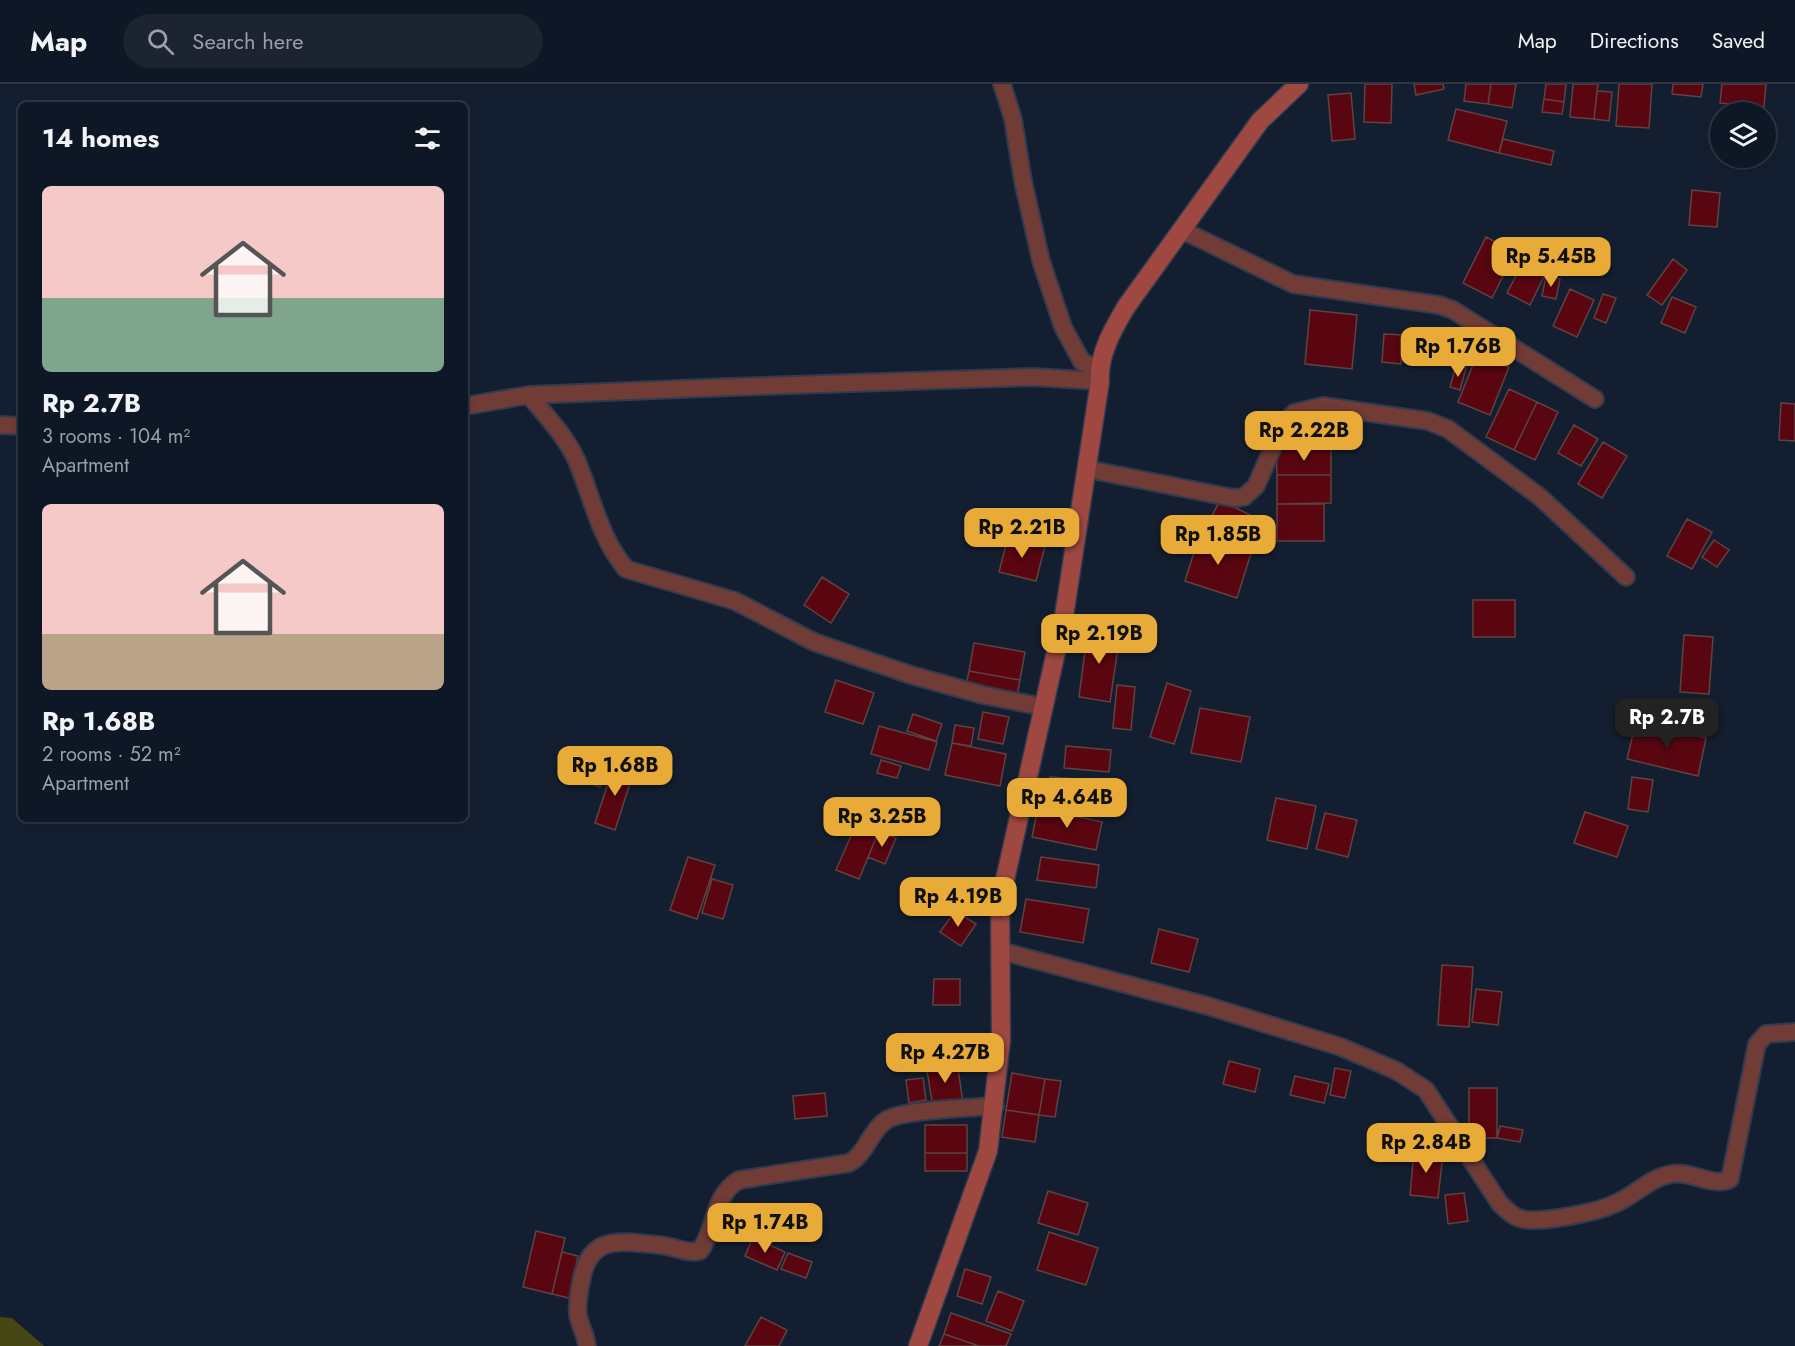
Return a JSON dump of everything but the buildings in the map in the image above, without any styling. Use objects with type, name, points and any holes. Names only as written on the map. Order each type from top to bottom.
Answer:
[{"type":"street","points":[[1002,84],[1013,119],[1023,181],[1041,261],[1063,327],[1082,362],[1099,375]]},
{"type":"street","points":[[918,1346],[988,1151],[1001,1040],[1000,903],[1064,616],[1099,375],[1112,333],[1126,307],[1260,121],[1299,84]]},
{"type":"street","points":[[1182,230],[1293,285],[1439,305],[1453,310],[1594,399]]},
{"type":"street","points":[[468,405],[529,395],[1099,375]]},
{"type":"street","points":[[529,395],[570,448],[597,518],[617,557],[627,569],[735,601],[814,642],[911,675],[983,695],[1044,707]]},
{"type":"street","points":[[1087,469],[1178,489],[1233,498],[1244,497],[1256,486],[1283,424],[1294,413],[1323,406],[1428,421],[1448,429],[1540,497],[1626,577]]},
{"type":"street","points":[[0,425],[18,426]]},
{"type":"street","points":[[1001,951],[1220,1009],[1341,1047],[1397,1071],[1426,1090],[1500,1204],[1518,1218],[1539,1222],[1614,1204],[1652,1180],[1671,1174],[1686,1173],[1721,1182],[1730,1179],[1757,1044],[1766,1034],[1795,1032]]},
{"type":"street","points":[[587,1346],[578,1313],[580,1290],[584,1264],[597,1247],[612,1243],[661,1245],[692,1252],[700,1251],[720,1198],[728,1187],[739,1180],[849,1163],[859,1158],[871,1135],[891,1116],[995,1106]]},
{"type":"shaded area","points":[[0,1317],[12,1318],[44,1346],[0,1346]]}]
